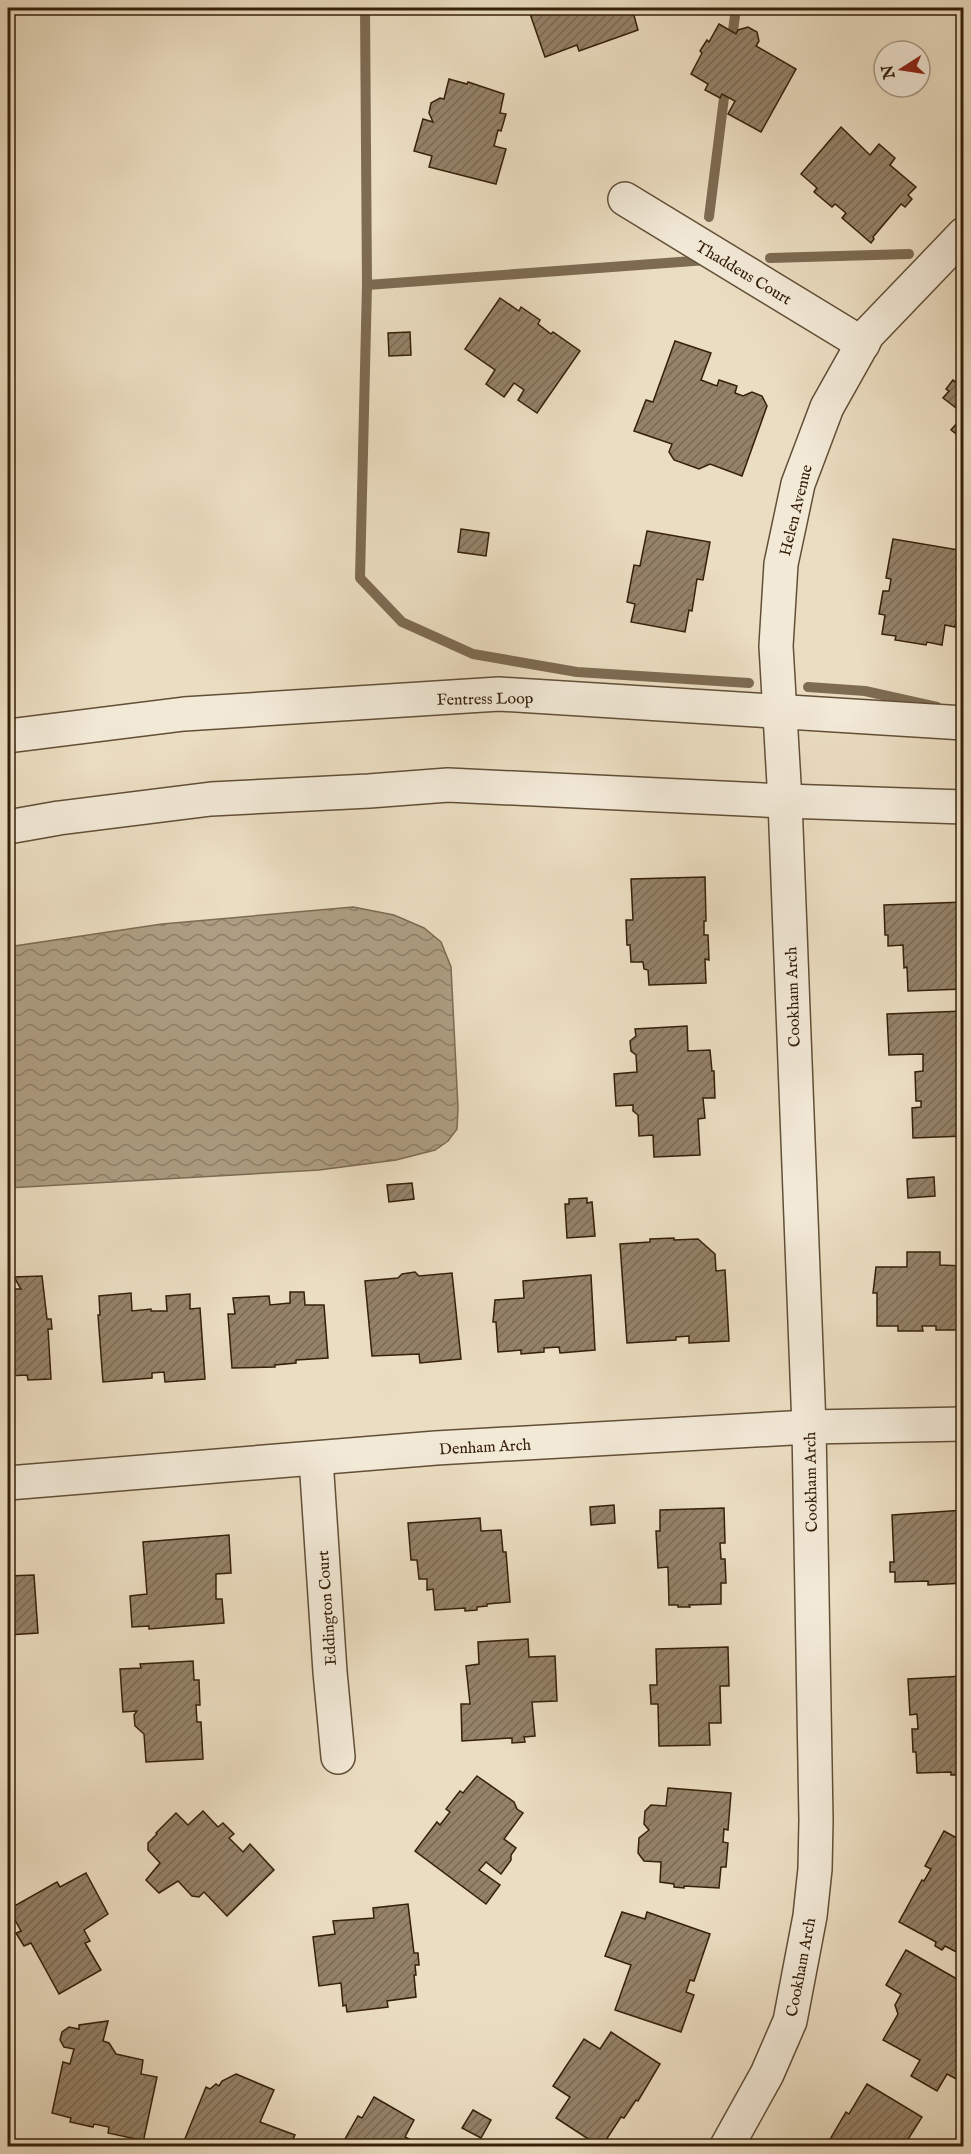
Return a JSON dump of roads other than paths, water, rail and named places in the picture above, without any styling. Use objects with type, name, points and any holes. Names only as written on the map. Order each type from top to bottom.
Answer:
[{"type":"street","name":"Thaddeus Court","points":[[625,199],[863,344]]},
{"type":"street","name":"Helen Avenue","points":[[785,801],[776,646],[781,564],[798,484],[827,407],[868,334],[963,234]]},
{"type":"street","name":"Fentress Loop","points":[[8,736],[184,714],[499,694],[963,723]]},
{"type":"street","points":[[8,827],[59,818],[211,799],[448,785],[963,807]]},
{"type":"street","name":"Cookham Arch","points":[[727,2146],[767,2074],[790,2021],[810,1916],[815,1869],[808,1427],[785,801]]},
{"type":"street","name":"Denham Arch","points":[[8,1483],[436,1448],[808,1427],[963,1424]]},
{"type":"street","name":"Eddington Court","points":[[316,1459],[338,1757]]},
{"type":"water","points":[[353,907],[394,915],[424,928],[441,942],[451,967],[458,1108],[457,1129],[448,1141],[435,1150],[396,1160],[319,1170],[8,1188],[8,947],[162,924]]},
{"type":"waterway","points":[[365,8],[367,285],[360,578],[402,622],[473,654],[577,672],[749,683]]},
{"type":"waterway","points":[[731,46],[736,8]]},
{"type":"waterway","points":[[709,217],[726,82]]},
{"type":"waterway","points":[[770,258],[909,254]]},
{"type":"waterway","points":[[367,285],[707,260]]},
{"type":"waterway","points":[[808,687],[865,691],[937,707]]}]
